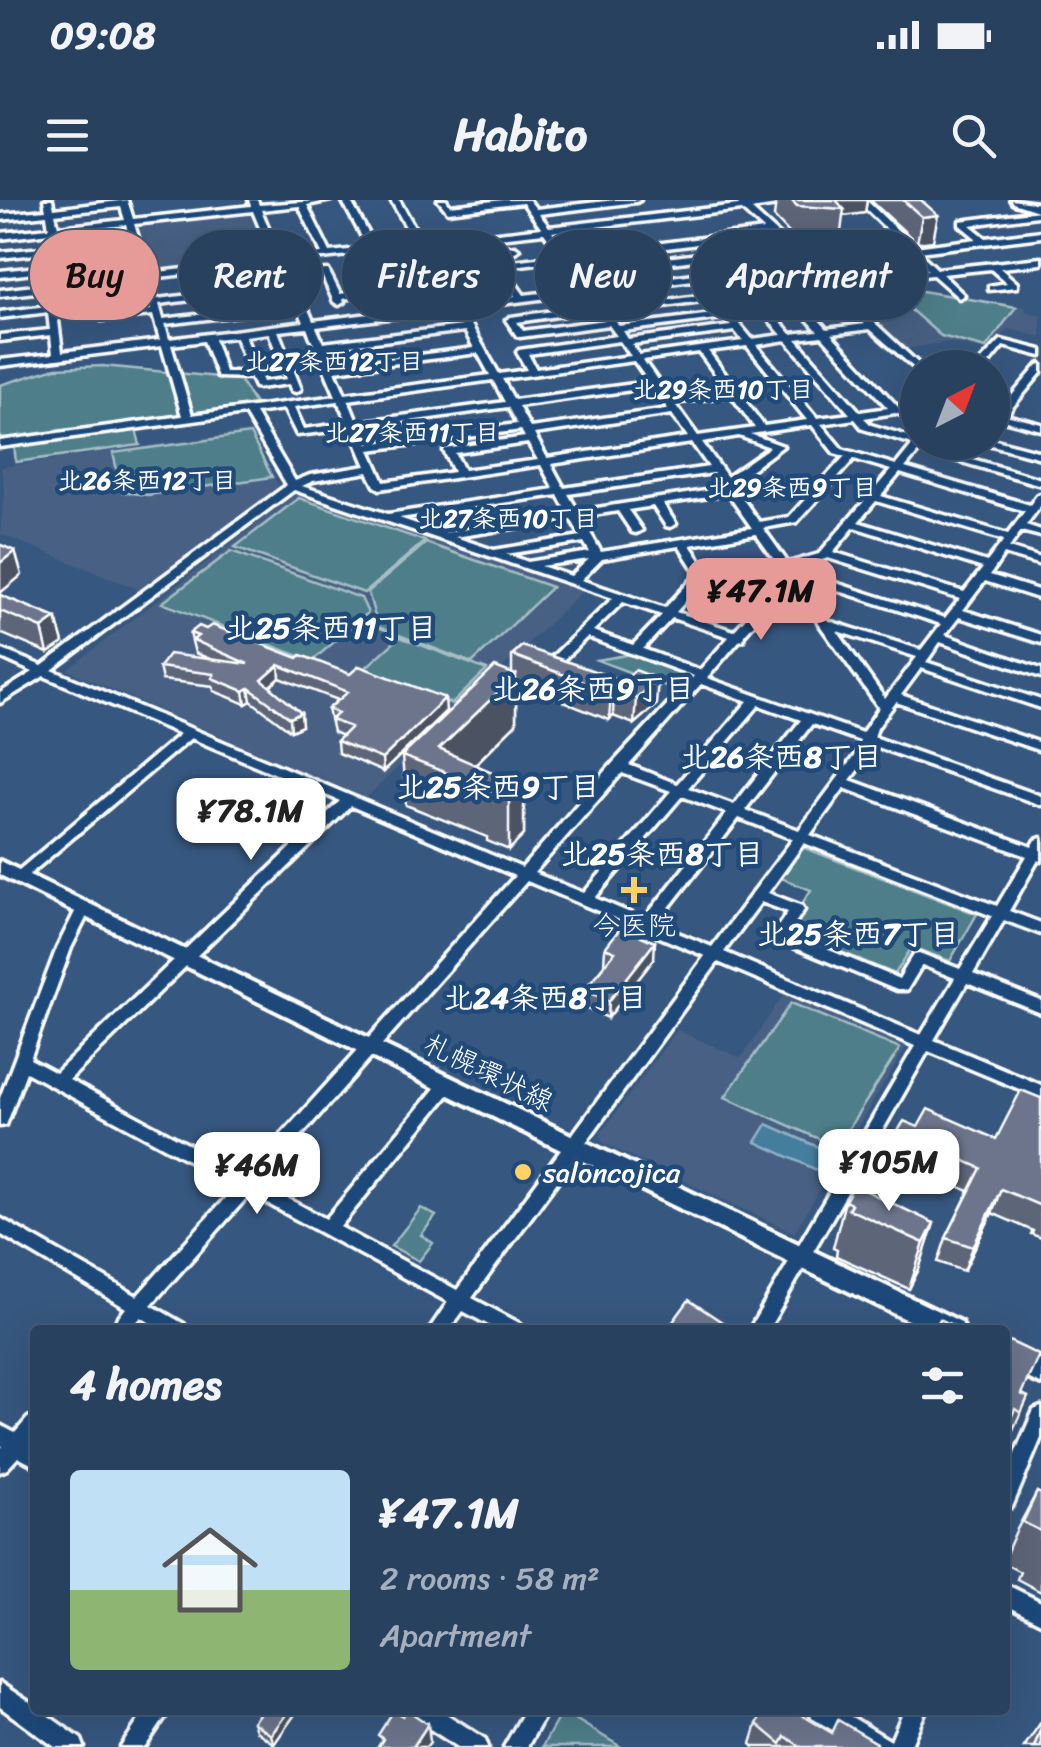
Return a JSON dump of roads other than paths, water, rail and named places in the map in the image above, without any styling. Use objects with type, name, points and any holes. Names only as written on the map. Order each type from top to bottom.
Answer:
[{"type":"main road","name":"札幌環状線","points":[[10,872],[942,1325]]},
{"type":"main road","points":[[1010,1358],[1041,1373]]},
{"type":"street","points":[[48,200],[54,230],[254,204],[326,200]]},
{"type":"street","points":[[0,217],[138,200]]},
{"type":"street","points":[[346,200],[363,230]]},
{"type":"street","points":[[395,200],[412,230]]},
{"type":"street","points":[[442,200],[448,209],[525,200],[546,229]]},
{"type":"street","points":[[534,212],[634,200],[653,230]]},
{"type":"street","points":[[515,233],[741,203],[806,200]]},
{"type":"street","points":[[862,200],[893,230]]},
{"type":"street","points":[[123,202],[132,230]]},
{"type":"street","points":[[302,203],[327,255]]},
{"type":"street","points":[[741,203],[769,230]]},
{"type":"street","points":[[254,204],[266,230]]},
{"type":"street","points":[[984,241],[964,223],[1035,204]]},
{"type":"street","points":[[710,210],[727,230]]},
{"type":"street","points":[[677,214],[691,231]]},
{"type":"street","points":[[621,220],[629,230]]},
{"type":"street","points":[[587,224],[591,230]]},
{"type":"street","points":[[0,236],[30,233]]},
{"type":"street","points":[[927,248],[1041,234]]},
{"type":"street","points":[[515,249],[524,262]]},
{"type":"street","points":[[0,255],[30,252]]},
{"type":"street","points":[[322,256],[342,253]]},
{"type":"street","points":[[671,254],[691,275]]},
{"type":"street","points":[[671,261],[691,258]]},
{"type":"street","points":[[515,263],[535,261]]},
{"type":"street","points":[[927,270],[1041,261]]},
{"type":"street","points":[[927,262],[959,295]]},
{"type":"street","points":[[992,265],[1014,285],[992,288]]},
{"type":"street","points":[[0,274],[30,271]]},
{"type":"street","points":[[322,273],[342,307]]},
{"type":"street","points":[[0,292],[30,289]]},
{"type":"street","points":[[515,290],[520,298]]},
{"type":"street","points":[[337,296],[342,295]]},
{"type":"street","points":[[515,299],[535,296]]},
{"type":"street","points":[[0,315],[30,311]]},
{"type":"street","points":[[535,317],[510,320],[520,334],[737,328]]},
{"type":"street","points":[[159,319],[188,418]]},
{"type":"street","points":[[51,320],[58,355]]},
{"type":"street","points":[[308,320],[380,486],[900,411]]},
{"type":"street","points":[[0,362],[348,320]]},
{"type":"street","points":[[463,320],[598,555]]},
{"type":"street","points":[[611,320],[788,571],[890,702],[1041,747]]},
{"type":"street","points":[[533,372],[522,352],[697,320]]},
{"type":"street","points":[[442,1325],[861,756],[890,702],[1038,503],[897,470],[838,451],[730,320]]},
{"type":"street","points":[[773,320],[868,427],[900,437]]},
{"type":"street","points":[[813,320],[896,410]]},
{"type":"street","points":[[866,320],[900,352]]},
{"type":"street","points":[[0,444],[872,326]]},
{"type":"street","points":[[320,346],[468,328]]},
{"type":"street","points":[[272,329],[301,402]]},
{"type":"street","points":[[0,338],[54,332]]},
{"type":"street","points":[[239,333],[259,384],[292,381]]},
{"type":"street","points":[[208,337],[221,375],[255,374]]},
{"type":"street","points":[[995,350],[1001,343],[1041,353]]},
{"type":"street","points":[[700,349],[762,430]]},
{"type":"street","points":[[331,369],[480,350]]},
{"type":"street","points":[[1010,403],[1037,379],[1041,367]]},
{"type":"street","points":[[288,404],[301,432],[654,384]]},
{"type":"street","points":[[422,386],[436,414]]},
{"type":"street","points":[[460,474],[449,452],[734,392]]},
{"type":"street","points":[[248,410],[293,486],[739,636]]},
{"type":"street","points":[[1010,419],[1041,427]]},
{"type":"street","points":[[364,448],[528,433]]},
{"type":"street","points":[[443,535],[656,502],[728,486],[778,446],[736,434]]},
{"type":"street","points":[[1010,447],[1041,455]]},
{"type":"street","points":[[528,564],[684,542],[793,520],[851,456]]},
{"type":"street","points":[[122,1325],[618,766],[739,636],[788,571],[825,553],[905,460]]},
{"type":"street","points":[[972,460],[1041,482]]},
{"type":"street","points":[[0,699],[44,671],[293,486],[310,478],[372,468]]},
{"type":"street","points":[[388,517],[716,469]]},
{"type":"street","points":[[874,496],[1010,538],[1041,562]]},
{"type":"street","points":[[656,502],[670,524]]},
{"type":"street","points":[[621,508],[636,530]]},
{"type":"street","points":[[850,524],[986,571],[1041,595]]},
{"type":"street","points":[[1010,538],[1041,534]]},
{"type":"street","points":[[494,552],[588,538]]},
{"type":"street","points":[[635,650],[703,574],[684,542]]},
{"type":"street","points":[[825,553],[966,597]]},
{"type":"street","points":[[574,580],[598,555]]},
{"type":"street","points":[[788,571],[947,624],[1041,673]]},
{"type":"street","points":[[555,661],[622,596]]},
{"type":"street","points":[[827,624],[1041,704]]},
{"type":"street","points":[[947,624],[1041,639]]},
{"type":"street","points":[[586,632],[756,700],[1041,802]]},
{"type":"street","points":[[0,653],[1041,1092]]},
{"type":"street","points":[[0,709],[44,671]]},
{"type":"street","points":[[586,900],[756,700]]},
{"type":"street","points":[[646,926],[809,719]]},
{"type":"street","points":[[10,872],[189,733]]},
{"type":"street","points":[[618,766],[1041,929]]},
{"type":"street","points":[[761,1325],[1039,851],[840,782]]},
{"type":"street","points":[[57,1082],[348,800]]},
{"type":"street","points":[[758,895],[796,910],[779,935],[902,986],[919,958],[1041,1008]]},
{"type":"street","points":[[0,1120],[75,921],[84,908]]},
{"type":"street","points":[[22,1062],[506,1325]]},
{"type":"street","points":[[328,1229],[447,1085]]},
{"type":"street","points":[[0,1225],[169,1325]]},
{"type":"street","points":[[1010,1488],[1041,1416]]},
{"type":"street","points":[[0,1463],[8,1440],[30,1427]]},
{"type":"street","points":[[8,1440],[30,1455]]},
{"type":"street","points":[[1010,1597],[1041,1613]]},
{"type":"street","points":[[0,1694],[72,1747]]},
{"type":"street","points":[[132,1747],[155,1715]]},
{"type":"street","points":[[428,1715],[477,1747]]},
{"type":"street","points":[[515,1747],[534,1715]]},
{"type":"street","points":[[828,1715],[882,1747]]},
{"type":"street","points":[[899,1747],[913,1715]]},
{"type":"place","name":"今医院","points":[[634,890]]},
{"type":"place","name":"saloncojica","points":[[523,1172]]},
{"type":"district","name":"北27条西12丁目","points":[[334,361]]},
{"type":"district","name":"北29条西10丁目","points":[[723,389]]},
{"type":"district","name":"北27条西11丁目","points":[[412,432]]},
{"type":"district","name":"北26条西12丁目","points":[[147,480]]},
{"type":"district","name":"北29条西9丁目","points":[[792,487]]},
{"type":"district","name":"北27条西10丁目","points":[[508,518]]},
{"type":"district","name":"北25条西11丁目","points":[[331,628]]},
{"type":"district","name":"北26条西9丁目","points":[[593,689]]},
{"type":"district","name":"北26条西8丁目","points":[[781,757]]},
{"type":"district","name":"北25条西9丁目","points":[[498,787]]},
{"type":"district","name":"北25条西8丁目","points":[[662,854]]},
{"type":"district","name":"北25条西7丁目","points":[[858,934]]},
{"type":"district","name":"北24条西8丁目","points":[[545,998]]}]
